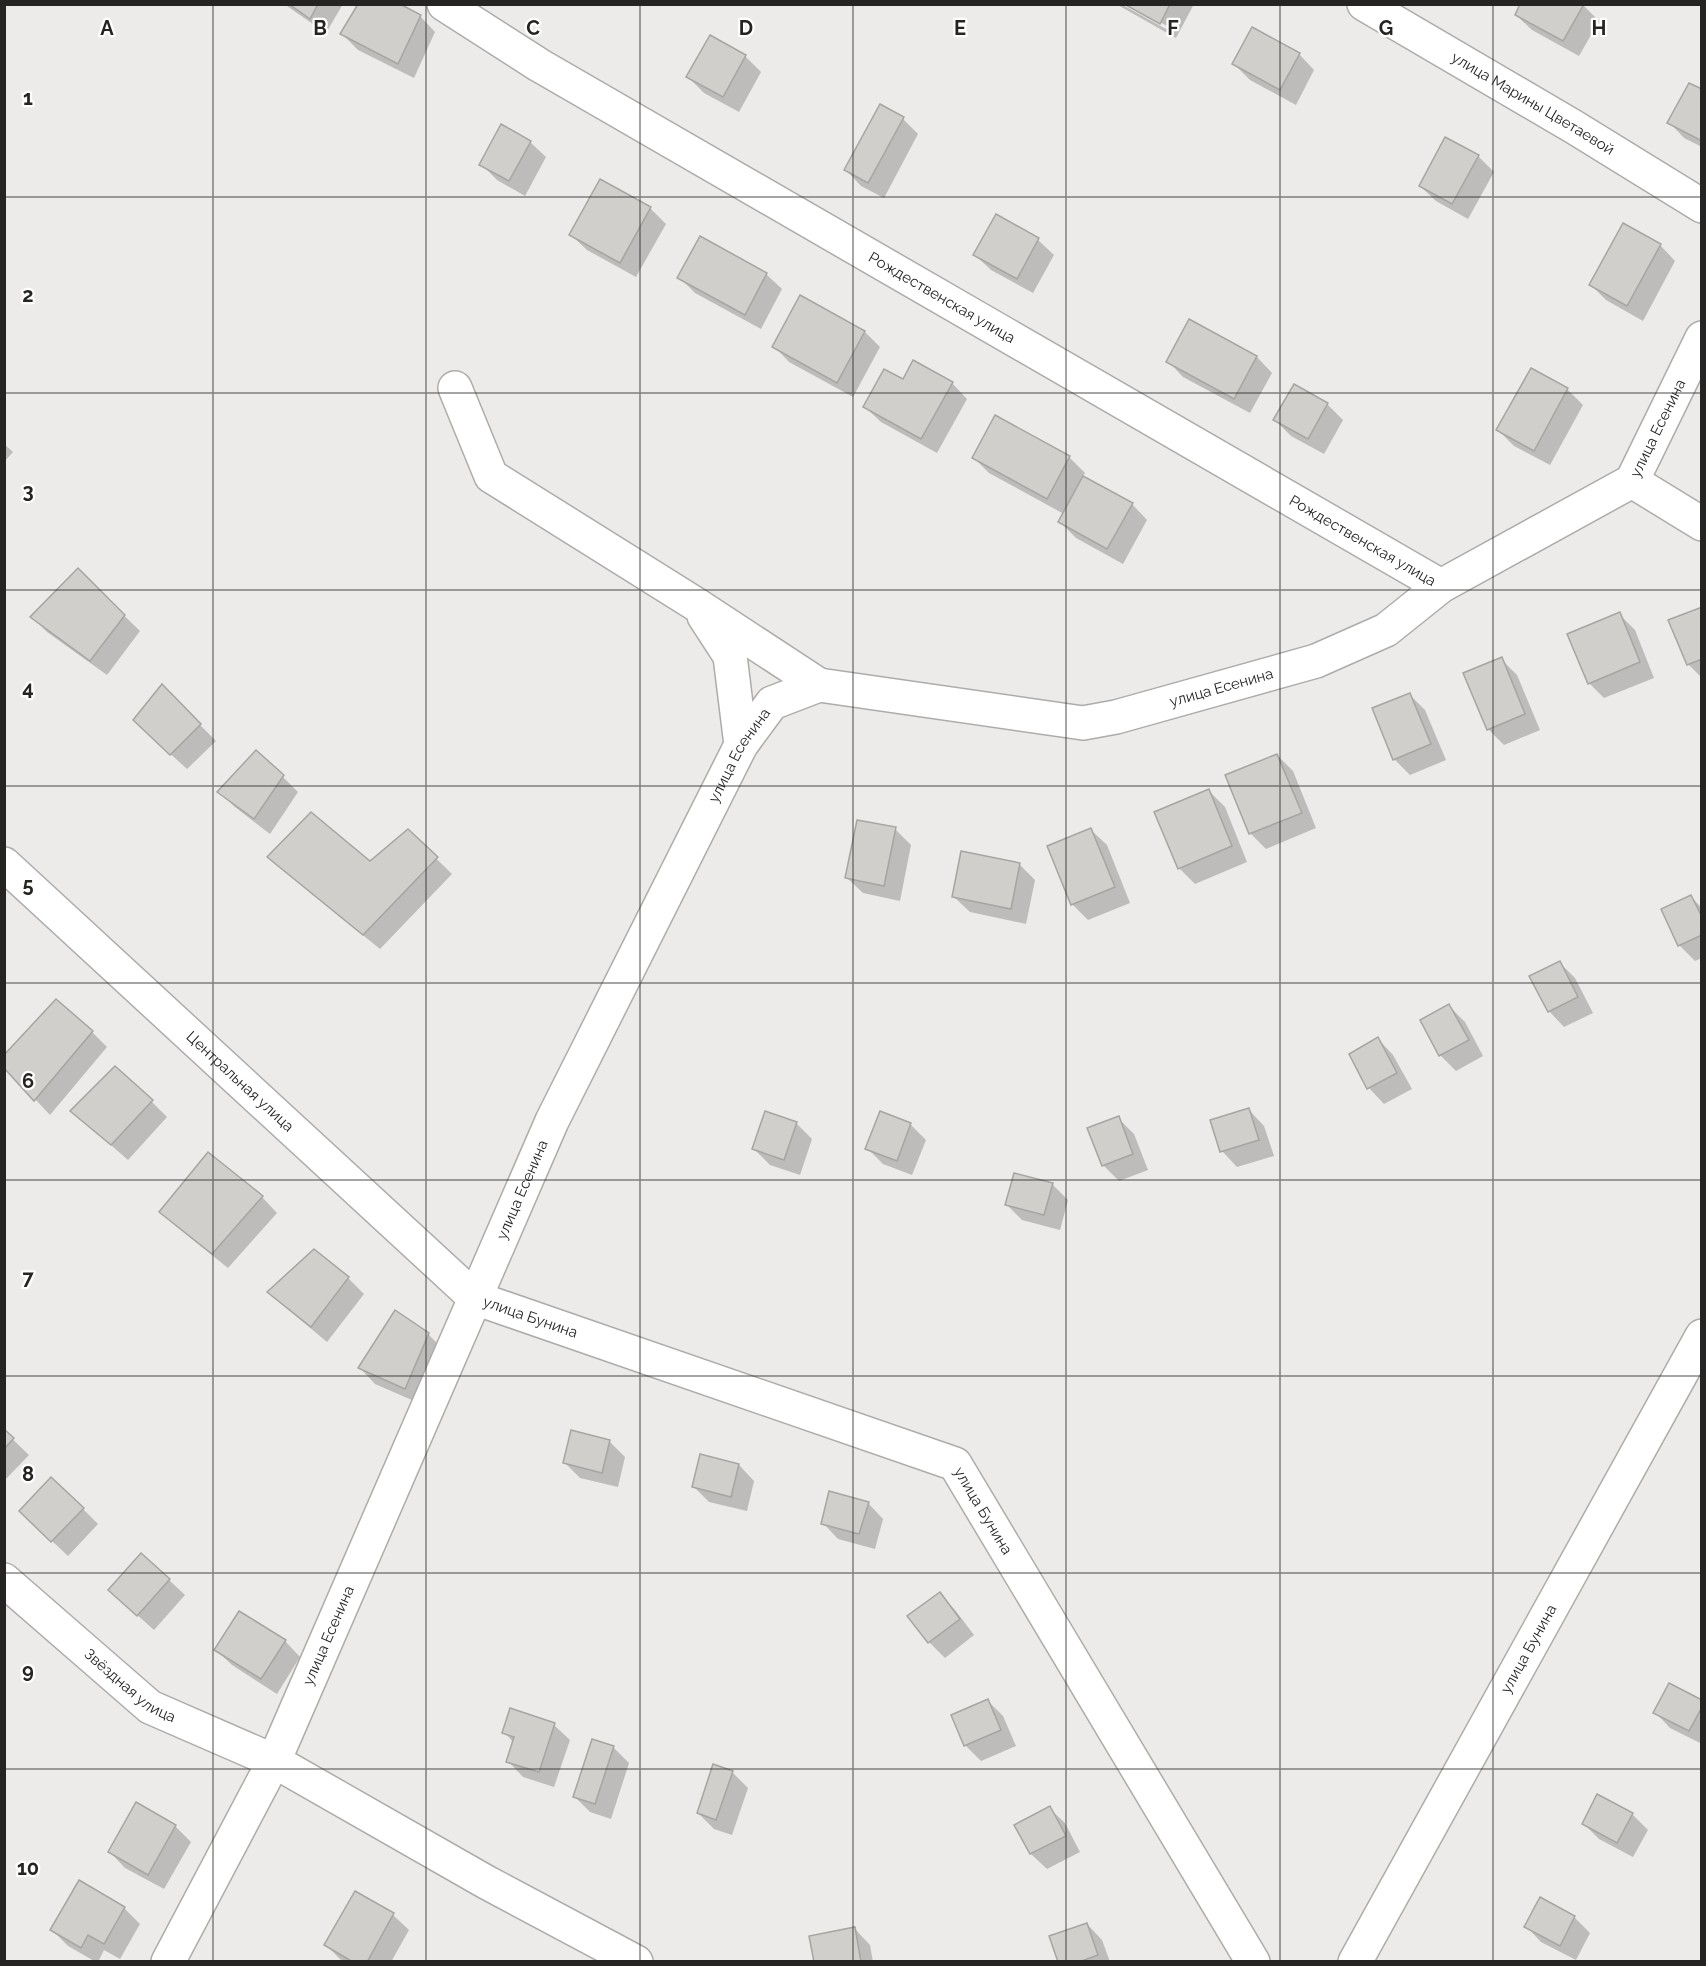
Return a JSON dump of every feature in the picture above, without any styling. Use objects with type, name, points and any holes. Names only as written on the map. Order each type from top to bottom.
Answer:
[{"type":"street","name":"Рождественская улица","points":[[444,4],[539,65],[1441,586]]},
{"type":"street","name":"улица Марины Цветаевой","points":[[1364,4],[1574,127],[1701,206]]},
{"type":"street","name":"улица Есенина","points":[[168,1962],[274,1761],[552,1121],[741,745],[772,703],[819,685],[1083,723],[1116,717],[1316,661],[1386,630],[1441,586],[1632,481],[1701,338]]},
{"type":"street","points":[[455,388],[492,476],[697,604],[819,685]]},
{"type":"street","points":[[1632,481],[1701,524]]},
{"type":"street","points":[[697,604],[730,656],[741,745]]},
{"type":"street","name":"Центральная улица","points":[[4,864],[475,1298]]},
{"type":"street","name":"улица Бунина","points":[[475,1298],[955,1464],[1253,1962]]},
{"type":"street","name":"улица Бунина","points":[[1355,1962],[1690,1383],[1701,1336]]},
{"type":"street","name":"Звёздная улица","points":[[4,1580],[150,1707],[274,1761]]},
{"type":"street","points":[[274,1761],[486,1882],[636,1962]]},
{"type":"building","points":[[289,4],[318,4],[310,19]]},
{"type":"building","points":[[358,4],[400,4],[421,15],[398,64],[340,34]]},
{"type":"building","points":[[1124,4],[1170,4],[1160,24]]},
{"type":"building","points":[[1520,4],[1584,4],[1563,41],[1515,15]]},
{"type":"building","points":[[1252,27],[1300,53],[1280,90],[1232,64]]},
{"type":"building","points":[[710,35],[746,55],[723,97],[686,77]]},
{"type":"building","points":[[1689,83],[1702,89],[1702,141],[1667,123]]},
{"type":"building","points":[[880,104],[904,117],[868,183],[844,170]]},
{"type":"building","points":[[501,124],[531,141],[509,181],[479,165]]},
{"type":"building","points":[[1445,137],[1479,155],[1452,204],[1419,186]]},
{"type":"building","points":[[600,179],[651,207],[620,263],[569,235]]},
{"type":"building","points":[[996,214],[1039,238],[1017,279],[973,255]]},
{"type":"building","points":[[1623,223],[1661,244],[1627,306],[1589,285]]},
{"type":"building","points":[[700,236],[767,273],[745,315],[677,278]]},
{"type":"building","points":[[800,295],[865,331],[837,383],[772,347]]},
{"type":"building","points":[[1189,319],[1257,356],[1234,399],[1166,362]]},
{"type":"building","points":[[913,360],[953,382],[921,439],[863,407],[884,369],[903,379]]},
{"type":"building","points":[[1531,368],[1568,388],[1534,451],[1496,430]]},
{"type":"building","points":[[1294,384],[1328,403],[1308,439],[1273,420]]},
{"type":"building","points":[[995,415],[1070,456],[1047,499],[972,458]]},
{"type":"building","points":[[1083,476],[1133,503],[1107,549],[1058,522]]},
{"type":"building","points":[[78,568],[125,615],[90,661],[30,617]]},
{"type":"building","points":[[1702,607],[1702,659],[1687,665],[1668,620]]},
{"type":"building","points":[[1620,612],[1640,662],[1588,684],[1567,634]]},
{"type":"building","points":[[1502,657],[1525,714],[1487,730],[1463,673]]},
{"type":"building","points":[[162,684],[201,724],[170,755],[133,720]]},
{"type":"building","points":[[1410,693],[1431,744],[1393,760],[1372,708]]},
{"type":"building","points":[[256,750],[284,775],[254,819],[217,792]]},
{"type":"building","points":[[1277,754],[1302,813],[1249,834],[1225,775]]},
{"type":"building","points":[[1209,789],[1232,846],[1178,869],[1154,812]]},
{"type":"building","points":[[311,812],[370,861],[408,829],[438,857],[363,935],[267,857]]},
{"type":"building","points":[[857,820],[896,827],[884,886],[845,878]]},
{"type":"building","points":[[1091,828],[1115,887],[1071,905],[1047,846]]},
{"type":"building","points":[[961,851],[1020,863],[1011,909],[952,897]]},
{"type":"building","points":[[1691,895],[1702,917],[1702,935],[1678,946],[1661,909]]},
{"type":"building","points":[[1560,961],[1578,997],[1548,1012],[1529,976]]},
{"type":"building","points":[[56,999],[93,1031],[34,1101],[4,1068],[4,1055]]},
{"type":"building","points":[[1449,1004],[1469,1040],[1439,1056],[1420,1020]]},
{"type":"building","points":[[1378,1037],[1397,1073],[1367,1089],[1349,1054]]},
{"type":"building","points":[[115,1066],[153,1100],[111,1145],[70,1111]]},
{"type":"building","points":[[1249,1108],[1259,1140],[1220,1152],[1210,1120]]},
{"type":"building","points":[[765,1111],[797,1122],[784,1160],[752,1149]]},
{"type":"building","points":[[880,1111],[911,1123],[897,1161],[865,1149]]},
{"type":"building","points":[[1119,1116],[1133,1154],[1102,1166],[1087,1128]]},
{"type":"building","points":[[208,1152],[263,1196],[212,1254],[159,1212]]},
{"type":"building","points":[[1014,1173],[1053,1183],[1044,1215],[1005,1205]]},
{"type":"building","points":[[314,1249],[349,1277],[311,1327],[267,1292]]},
{"type":"building","points":[[395,1310],[429,1333],[405,1389],[358,1368]]},
{"type":"building","points":[[4,1429],[14,1438],[4,1449]]},
{"type":"building","points":[[571,1430],[610,1440],[602,1473],[563,1463]]},
{"type":"building","points":[[700,1454],[739,1464],[731,1497],[692,1487]]},
{"type":"building","points":[[51,1477],[84,1508],[51,1542],[19,1511]]},
{"type":"building","points":[[829,1491],[869,1502],[859,1534],[821,1524]]},
{"type":"building","points":[[141,1553],[170,1579],[137,1616],[108,1590]]},
{"type":"building","points":[[940,1592],[960,1619],[928,1643],[907,1616]]},
{"type":"building","points":[[239,1611],[286,1640],[261,1679],[214,1650]]},
{"type":"building","points":[[1669,1683],[1702,1700],[1702,1707],[1689,1731],[1653,1713]]},
{"type":"building","points":[[988,1699],[1001,1730],[964,1746],[951,1715]]},
{"type":"building","points":[[510,1708],[555,1723],[539,1772],[506,1762],[514,1737],[502,1733]]},
{"type":"building","points":[[592,1739],[614,1746],[595,1804],[573,1797]]},
{"type":"building","points":[[713,1764],[733,1771],[716,1820],[697,1813]]},
{"type":"building","points":[[1597,1794],[1633,1813],[1617,1843],[1582,1824]]},
{"type":"building","points":[[136,1802],[176,1825],[148,1875],[108,1852]]},
{"type":"building","points":[[1050,1806],[1066,1836],[1030,1854],[1014,1825]]},
{"type":"building","points":[[79,1880],[125,1907],[104,1944],[88,1935],[81,1948],[50,1930]]},
{"type":"building","points":[[355,1891],[394,1913],[367,1962],[353,1962],[324,1945]]},
{"type":"building","points":[[1540,1897],[1575,1916],[1560,1946],[1524,1927]]},
{"type":"building","points":[[1087,1923],[1098,1955],[1079,1962],[1058,1962],[1049,1936]]},
{"type":"building","points":[[855,1927],[861,1962],[814,1962],[809,1936]]}]
